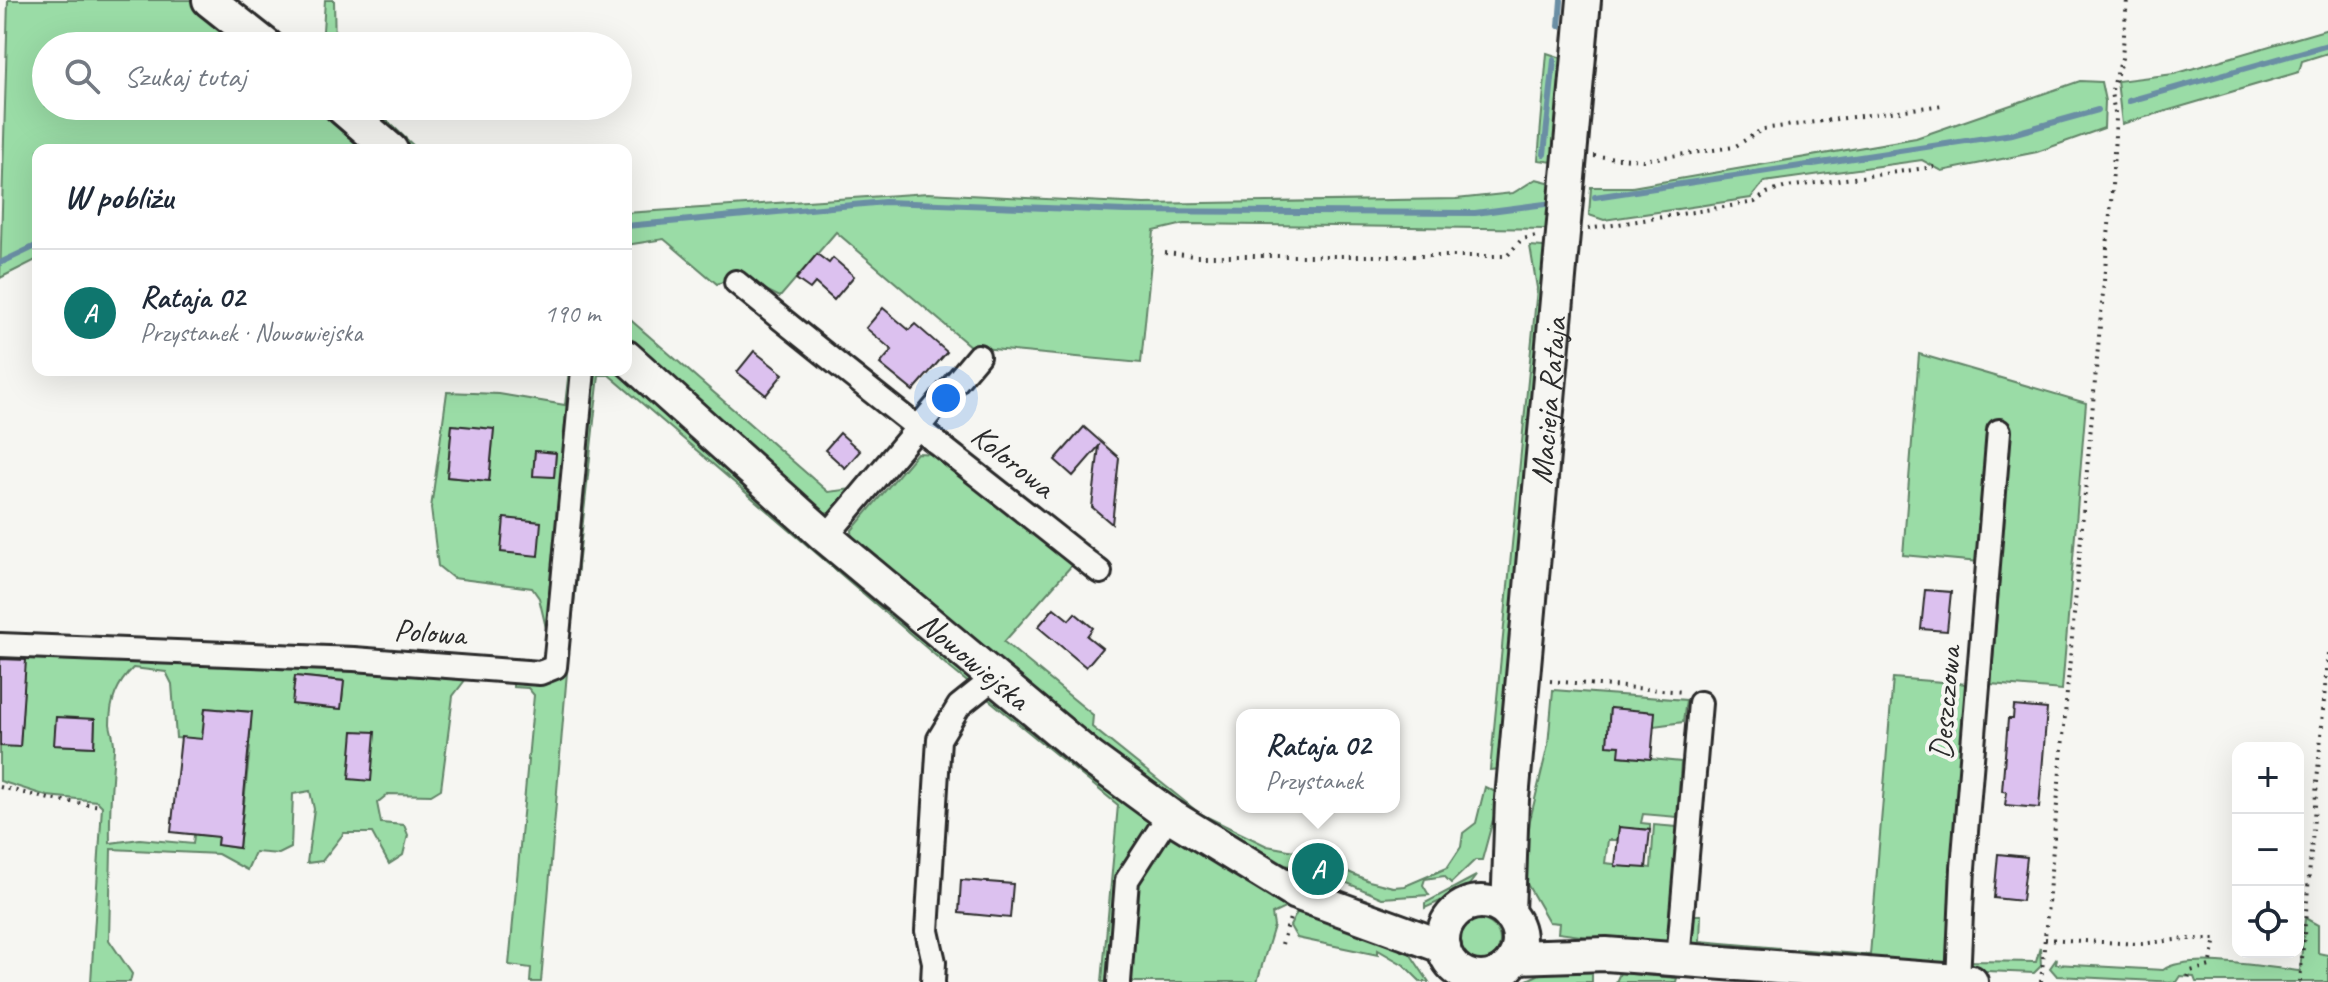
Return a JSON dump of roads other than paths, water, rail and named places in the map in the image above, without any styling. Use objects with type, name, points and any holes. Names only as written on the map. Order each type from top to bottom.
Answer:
[{"type":"street","points":[[209,0],[249,32]]},
{"type":"street","name":"Macieja Rataja","points":[[1512,919],[1512,799],[1584,0]]},
{"type":"street","points":[[356,120],[384,144]]},
{"type":"street","name":"Kolorowa","points":[[736,282],[1100,572]]},
{"type":"street","points":[[826,537],[978,356]]},
{"type":"street","name":"Nowowiejska","points":[[632,362],[826,537],[1091,758],[1169,815],[1277,883],[1354,916],[1451,965]]},
{"type":"street","name":"Polowa","points":[[0,645],[354,659],[540,673],[555,667],[582,376]]},
{"type":"street","name":"Deszczowa","points":[[1958,981],[1963,868],[1999,431]]},
{"type":"street","points":[[933,982],[934,962],[927,931],[939,739],[959,706],[994,678]]},
{"type":"street","points":[[1678,961],[1700,703]]},
{"type":"street","name":"Macieja Rataja","points":[[1461,909],[1489,866],[1512,799]]},
{"type":"street","points":[[1119,982],[1127,880],[1169,815]]},
{"type":"street","points":[[1606,954],[1476,978],[1451,965],[1444,930],[1461,909],[1494,904],[1535,934],[1606,954],[1971,982]]},
{"type":"street","name":"Nowowiejska","points":[[1354,916],[1461,909]]},
{"type":"street","points":[[1499,972],[1520,941],[1512,919]]},
{"type":"waterway","points":[[1559,26],[1561,0]]},
{"type":"waterway","points":[[2129,101],[2328,45]]},
{"type":"waterway","points":[[1544,154],[1554,60]]},
{"type":"waterway","points":[[1595,197],[2012,134],[2098,110]]},
{"type":"waterway","points":[[632,225],[885,202],[1125,211],[1475,213],[1553,203]]},
{"type":"waterway","points":[[0,263],[32,248]]},
{"type":"place","name":"Rataja 02","points":[[1318,869]]}]
